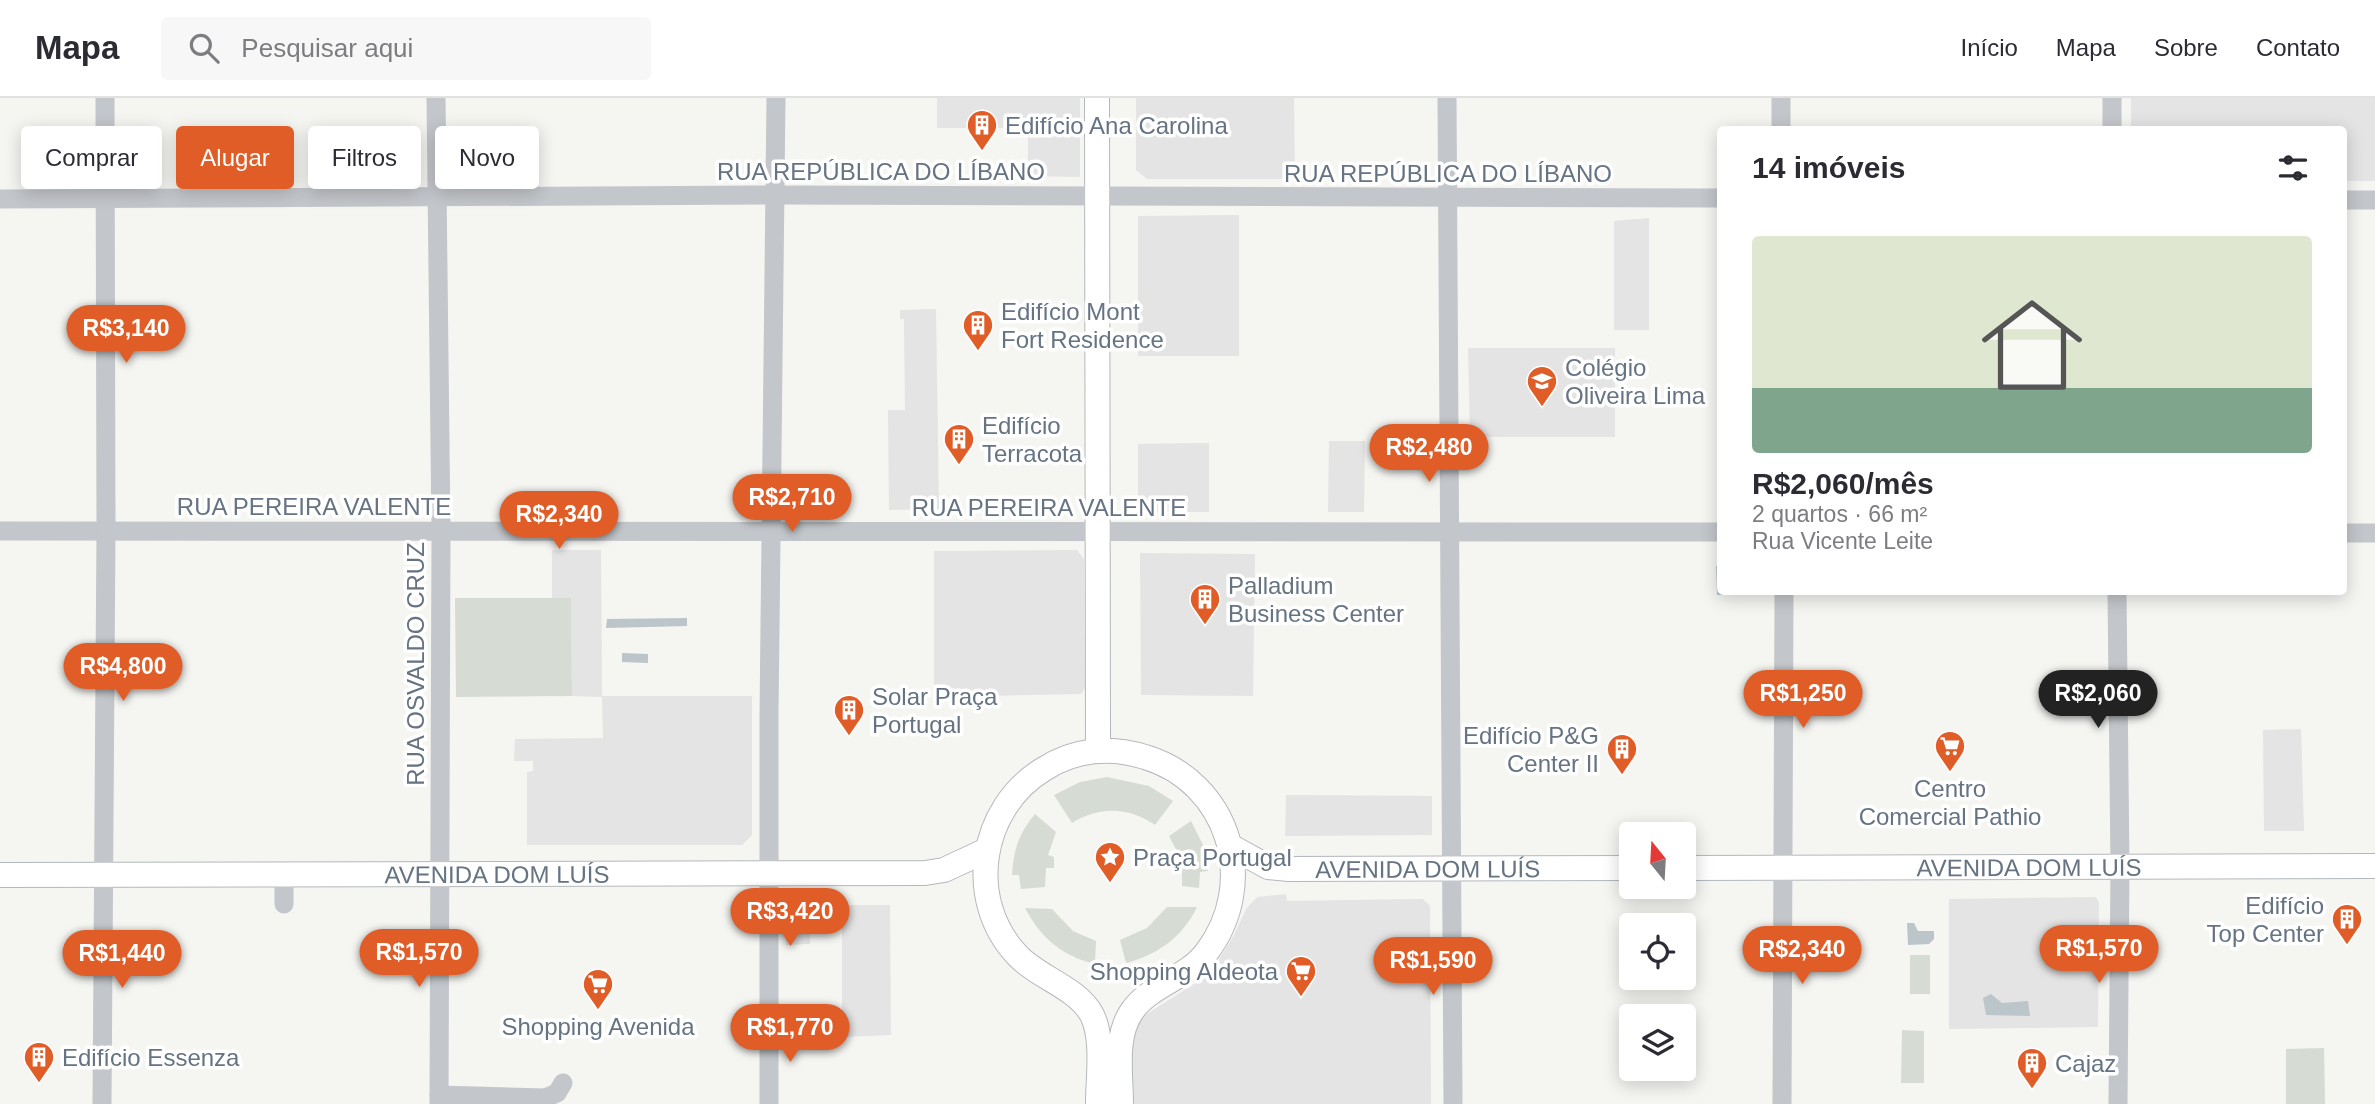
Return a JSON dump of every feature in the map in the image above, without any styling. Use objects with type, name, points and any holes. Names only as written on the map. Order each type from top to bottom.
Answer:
[{"type":"main road","points":[[1097,98],[1098,750]]},
{"type":"main road","points":[[1098,1104],[1097,1036],[1091,1013],[1074,996],[1039,975],[1004,938],[986,891],[987,849],[995,826],[1027,781],[1060,760],[1098,750],[1130,752],[1168,765],[1181,773],[1209,799],[1221,817],[1232,847],[1231,898],[1220,931],[1206,954],[1183,975],[1146,998],[1125,1024],[1121,1036],[1121,1104]]},
{"type":"main road","name":"AVENIDA DOM LUÍS","points":[[1232,847],[1248,859],[1269,867],[1619,869]]},
{"type":"main road","name":"AVENIDA DOM LUÍS","points":[[0,875],[937,872],[987,849]]},
{"type":"main road","name":"AVENIDA DOM LUÍS","points":[[1696,868],[2375,866]]},
{"type":"street","points":[[102,1104],[107,199],[104,98]]},
{"type":"street","name":"RUA OSVALDO CRUZ","points":[[436,98],[440,531],[439,1100]]},
{"type":"street","points":[[769,1104],[776,98]]},
{"type":"street","points":[[1447,98],[1453,1104]]},
{"type":"street","points":[[1780,98],[1781,126]]},
{"type":"street","points":[[2112,98],[2112,126]]},
{"type":"street","name":"RUA REPÚBLICA DO LÍBANO","points":[[0,200],[776,195],[1717,198]]},
{"type":"street","points":[[2347,200],[2375,200]]},
{"type":"street","name":"RUA PEREIRA VALENTE","points":[[0,531],[1098,531],[1450,534],[1717,532]]},
{"type":"street","points":[[2347,533],[2375,533]]},
{"type":"street","points":[[1782,1104],[1784,595]]},
{"type":"street","points":[[2117,595],[2120,867],[2118,1104]]},
{"type":"street","points":[[284,874],[284,904]]},
{"type":"street","points":[[439,1100],[545,1098],[557,1093],[563,1083]]},
{"type":"shaded area","points":[[937,98],[1080,98],[1080,177],[1028,176],[1028,128],[937,128]]},
{"type":"shaded area","points":[[1136,98],[1294,98],[1295,179],[1147,179],[1136,170]]},
{"type":"shaded area","points":[[2131,98],[2375,98],[2375,181],[2347,181],[2347,126],[2131,126]]},
{"type":"shaded area","points":[[1239,215],[1239,356],[1138,356],[1138,216]]},
{"type":"shaded area","points":[[1649,218],[1649,330],[1614,330],[1614,221]]},
{"type":"shaded area","points":[[936,309],[939,509],[889,510],[888,410],[905,410],[904,319],[900,319],[900,310]]},
{"type":"shaded area","name":"Colégio Oliveira Lima","points":[[1468,348],[1615,348],[1615,437],[1470,437]]},
{"type":"shaded area","points":[[1329,441],[1365,441],[1364,512],[1328,512]]},
{"type":"shaded area","points":[[1209,443],[1209,512],[1150,512],[1138,504],[1138,444]]},
{"type":"shaded area","points":[[552,550],[601,550],[602,696],[752,696],[752,835],[742,845],[527,845],[527,772],[533,771],[533,761],[514,761],[515,739],[603,738],[602,697],[572,696],[571,599],[552,598]]},
{"type":"shaded area","points":[[1077,550],[1084,559],[1085,688],[1081,694],[934,697],[934,551]]},
{"type":"shaded area","name":"Palladium Business Center","points":[[1140,553],[1255,554],[1253,696],[1141,695]]},
{"type":"shaded area","points":[[455,598],[571,598],[572,696],[456,697]]},
{"type":"shaded area","points":[[687,618],[687,626],[606,628],[607,619]]},
{"type":"shaded area","points":[[622,653],[648,654],[648,663],[622,662]]},
{"type":"shaded area","points":[[2301,729],[2304,831],[2264,831],[2263,730]]},
{"type":"shaded area","points":[[1107,777],[1149,786],[1173,801],[1155,825],[1135,815],[1114,811],[1082,817],[1072,823],[1054,795],[1080,782]]},
{"type":"shaded area","points":[[1286,795],[1432,796],[1432,835],[1285,836]]},
{"type":"shaded area","points":[[1035,814],[1056,832],[1048,855],[1054,857],[1054,868],[1046,868],[1045,887],[1021,889],[1019,875],[1012,875],[1014,858],[1021,835]]},
{"type":"shaded area","points":[[1191,821],[1204,847],[1208,871],[1200,872],[1199,888],[1182,886],[1182,861],[1169,836]]},
{"type":"shaded area","points":[[791,894],[837,894],[836,918],[809,918],[810,944],[786,945],[787,899]]},
{"type":"shaded area","name":"Shopping Aldeota","points":[[1286,894],[1287,901],[1423,899],[1430,906],[1431,1104],[1132,1104],[1132,1047],[1139,1019],[1194,984],[1214,967],[1246,909],[1257,897]]},
{"type":"shaded area","points":[[2096,897],[2099,903],[2098,1027],[1949,1029],[1949,899]]},
{"type":"shaded area","points":[[842,905],[890,905],[891,1035],[842,1037]]},
{"type":"shaded area","points":[[1167,907],[1197,907],[1177,936],[1158,950],[1126,963],[1120,940],[1147,928]]},
{"type":"shaded area","points":[[1025,908],[1052,909],[1073,931],[1096,941],[1095,964],[1072,956],[1045,937]]},
{"type":"shaded area","points":[[1907,923],[1914,923],[1918,931],[1934,931],[1934,939],[1929,944],[1908,945]]},
{"type":"shaded area","points":[[1910,955],[1930,955],[1930,994],[1910,994]]},
{"type":"shaded area","points":[[1991,994],[2002,1003],[2028,1001],[2030,1016],[1986,1015],[1983,998]]},
{"type":"shaded area","points":[[1902,1030],[1924,1031],[1924,1083],[1901,1083]]},
{"type":"shaded area","points":[[2324,1048],[2325,1104],[2286,1104],[2286,1049]]},
{"type":"place","name":"Edifício Ana Carolina","points":[[982,152]]},
{"type":"place","name":"Edifício Mont Fort Residence","points":[[978,352]]},
{"type":"place","name":"Colégio Oliveira Lima","points":[[1542,408]]},
{"type":"place","name":"Edifício Terracota","points":[[959,466]]},
{"type":"place","name":"Palladium Business Center","points":[[1205,626]]},
{"type":"place","name":"Solar Praça Portugal","points":[[849,737]]},
{"type":"place","name":"Centro Comercial Pathio","points":[[1950,773]]},
{"type":"place","name":"Edifício P&G Center II","points":[[1622,776]]},
{"type":"place","name":"Praça Portugal","points":[[1110,884]]},
{"type":"place","name":"Edifício Top Center","points":[[2347,946]]},
{"type":"place","name":"Shopping Aldeota","points":[[1301,998]]},
{"type":"place","name":"Shopping Avenida","points":[[598,1011]]},
{"type":"place","name":"Edifício Essenza","points":[[39,1084]]},
{"type":"place","name":"Cajaz","points":[[2032,1090]]}]
